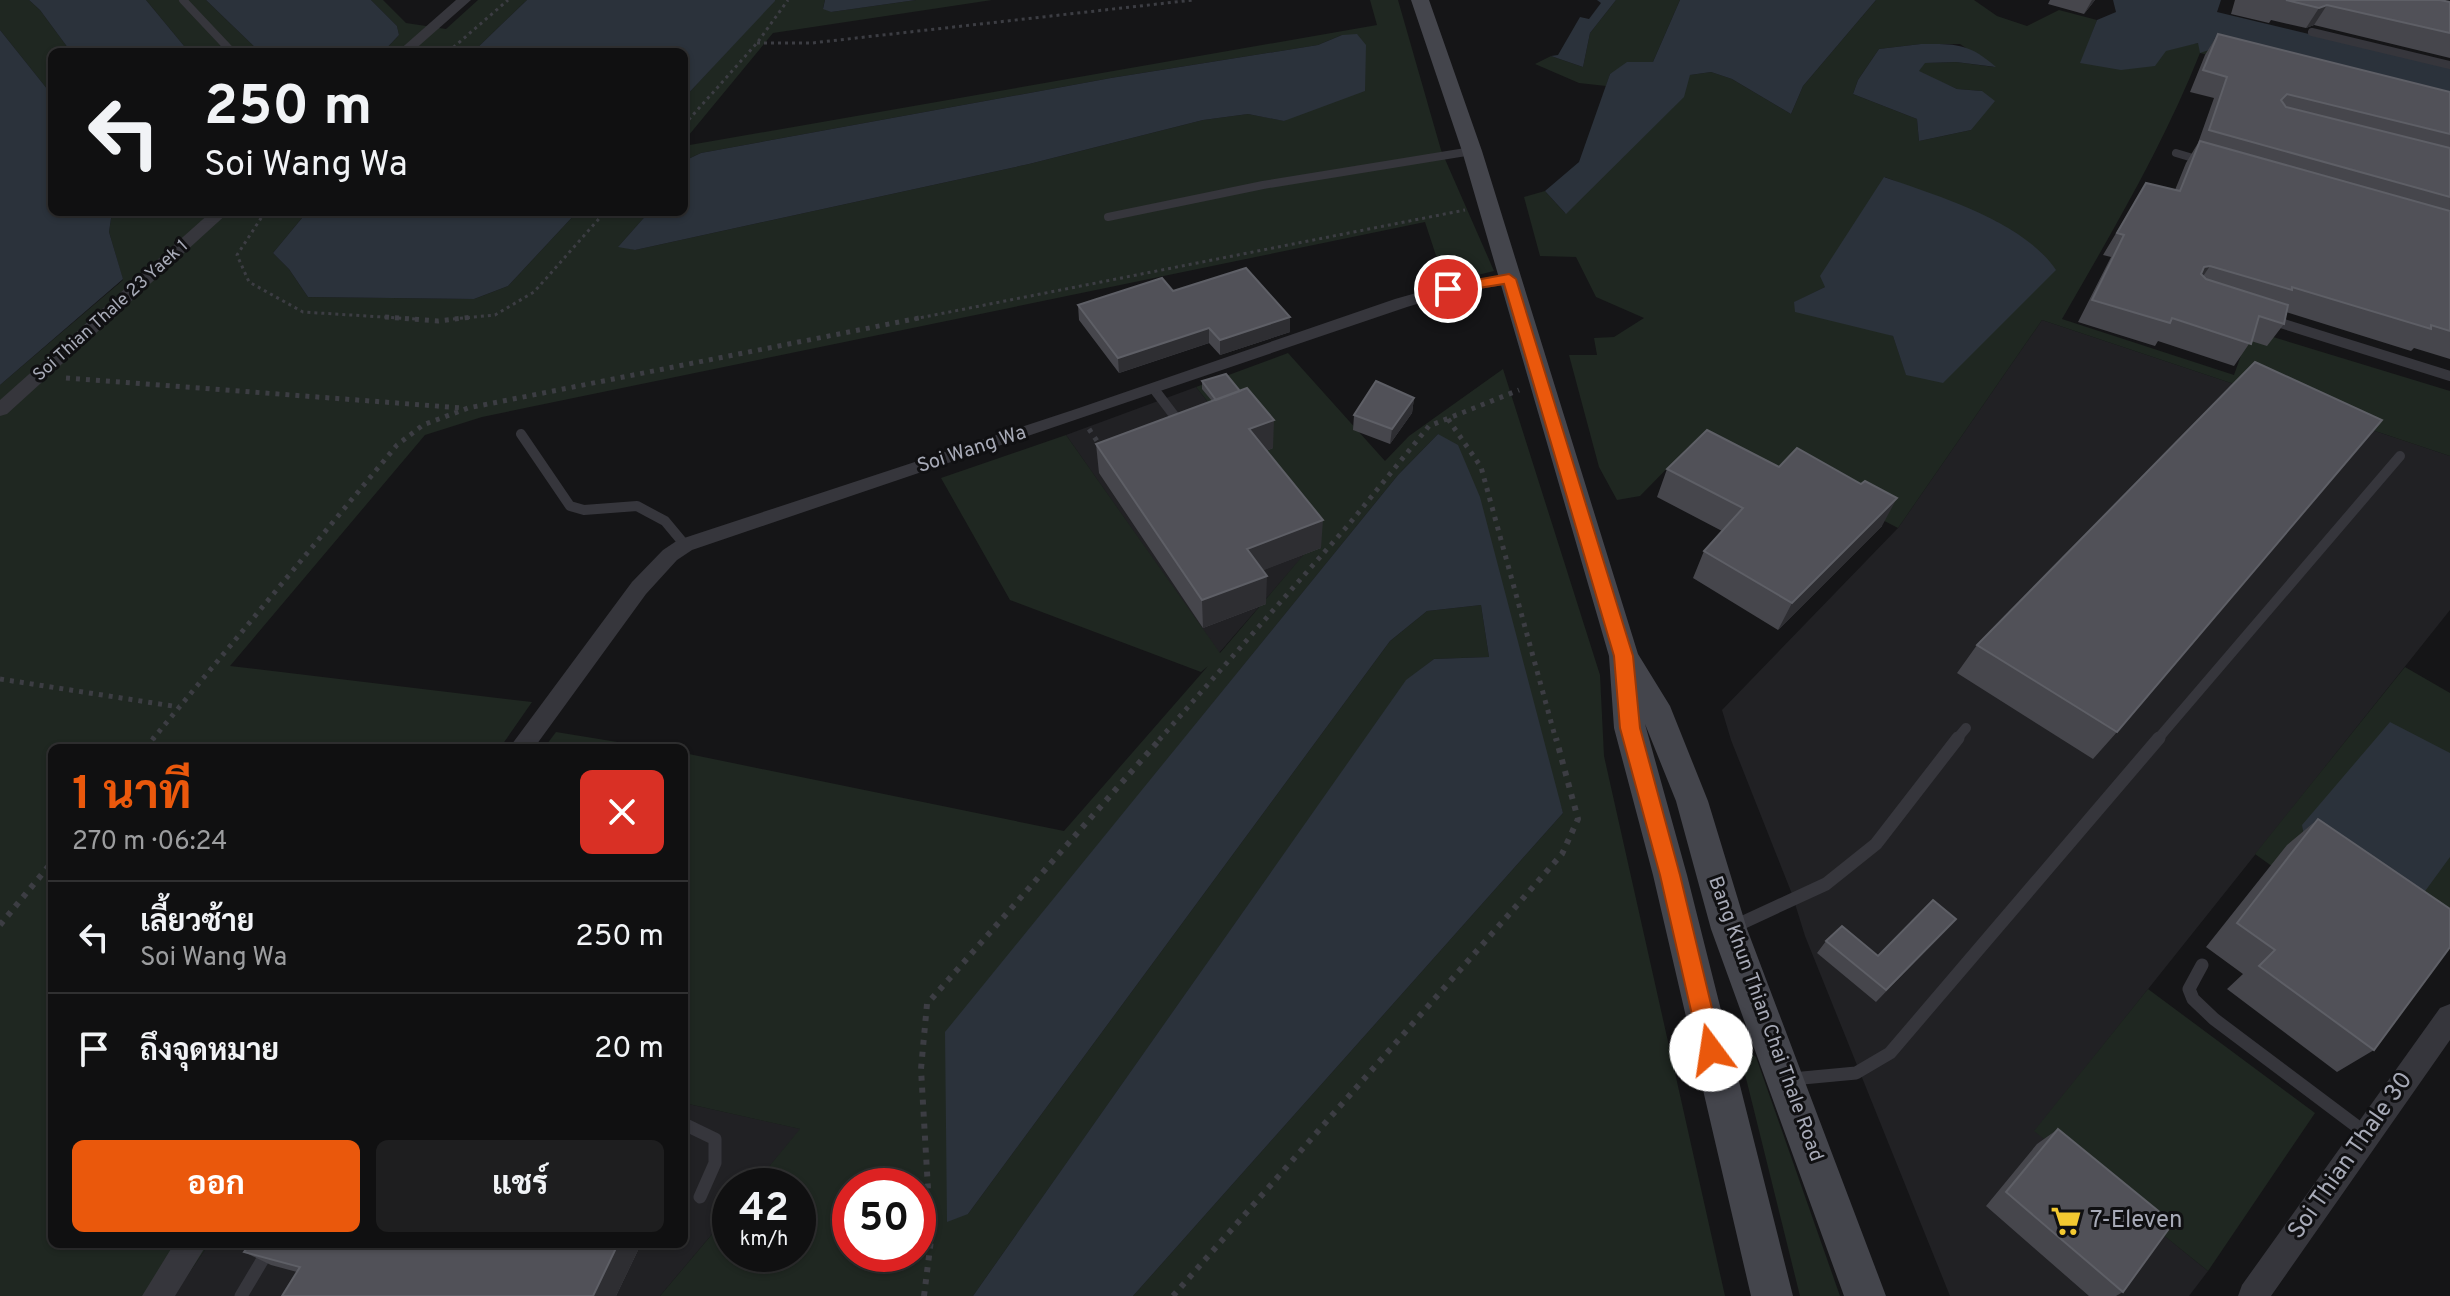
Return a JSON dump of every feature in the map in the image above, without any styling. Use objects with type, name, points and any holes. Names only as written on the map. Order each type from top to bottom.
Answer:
[{"type":"main road","name":"Bang Khun Thian Chai Thale Road","points":[[1420,0],[1477,207],[1509,279],[1529,386],[1624,656],[1654,706],[1692,801],[1729,929],[1865,1296]]},
{"type":"main road","name":"Bang Khun Thian Chai Thale Road","points":[[1624,656],[1630,728],[1670,875],[1772,1296]]},
{"type":"street","points":[[409,48],[464,0]]},
{"type":"street","name":"Soi Thian Thale 23 Yaek 1","points":[[0,410],[217,216]]},
{"type":"street","name":"Soi Wang Wa","points":[[524,744],[639,588],[670,555],[685,545],[1401,303],[1448,289],[1509,279]]},
{"type":"street","name":"Soi Thian Thale 30","points":[[2253,1296],[2450,1017]]},
{"type":"street","points":[[157,1296],[189,1248]]},
{"type":"lane","points":[[183,0],[228,48]]},
{"type":"lane","points":[[2312,32],[2450,65]]},
{"type":"lane","points":[[1108,217],[1263,185],[1461,153]]},
{"type":"lane","points":[[2176,153],[2207,162]]},
{"type":"lane","points":[[2254,314],[2450,376]]},
{"type":"lane","points":[[1154,389],[1176,418]]},
{"type":"lane","points":[[521,434],[570,506],[584,510],[637,506],[665,521],[685,545]]},
{"type":"lane","points":[[1786,1079],[1846,1076],[1875,1068],[1890,1053],[2400,456]]},
{"type":"lane","points":[[1729,929],[1826,884],[1876,844],[1966,728]]},
{"type":"lane","points":[[2202,965],[2189,989],[2193,999],[2214,1019],[2368,1134]]},
{"type":"lane","points":[[688,1126],[715,1139],[715,1163],[700,1197]]},
{"type":"lane","points":[[241,1296],[270,1248]]},
{"type":"path","points":[[453,48],[508,0]]},
{"type":"path","points":[[688,121],[757,43],[788,0]]},
{"type":"path","points":[[757,43],[812,43],[1193,0]]},
{"type":"path","points":[[1461,153],[1477,207],[1470,223]]},
{"type":"path","points":[[149,744],[397,445],[423,425],[468,408],[1477,207]]},
{"type":"path","points":[[261,216],[237,255],[249,282],[303,312],[438,321],[495,315],[534,292],[601,216]]},
{"type":"path","points":[[38,376],[468,408]]},
{"type":"path","points":[[1514,379],[1529,386]]},
{"type":"path","points":[[1522,405],[1529,386]]},
{"type":"path","points":[[924,1296],[931,1240],[921,1069],[927,1004],[1350,523],[1429,426],[1529,386]]},
{"type":"path","points":[[1173,1296],[1562,854],[1578,819],[1481,467],[1448,419]]},
{"type":"path","points":[[0,679],[180,707]]},
{"type":"path","points":[[0,925],[48,867]]},
{"type":"shaded area","points":[[0,0],[29,0],[40,10],[68,48],[48,48],[48,90],[0,30]]},
{"type":"shaded area","points":[[29,0],[146,0],[186,48],[68,48]]},
{"type":"shaded area","points":[[146,0],[206,0],[256,48],[186,48]]},
{"type":"shaded area","points":[[206,0],[371,0],[397,26],[399,35],[387,48],[256,48]]},
{"type":"shaded area","points":[[371,0],[383,0],[406,23],[446,29],[478,0],[527,0],[477,48],[387,48],[399,35],[397,26]]},
{"type":"shaded area","points":[[527,0],[775,0],[688,94],[688,48],[477,48]]},
{"type":"shaded area","points":[[775,0],[825,0],[823,8],[831,12],[916,0],[992,0],[773,33],[688,136],[688,94]]},
{"type":"shaded area","points":[[825,0],[916,0],[831,12],[823,9]]},
{"type":"shaded area","points":[[1370,0],[1398,0],[1441,150],[1494,271],[1445,283],[1425,222],[482,417],[425,435],[230,666],[532,702],[503,744],[48,744],[48,1248],[206,1248],[173,1296],[0,1296],[0,385],[123,280],[109,232],[111,216],[304,216],[273,253],[289,269],[308,297],[474,299],[508,286],[573,216],[645,216],[619,246],[635,250],[1029,164],[1203,120],[1248,114],[1285,121],[1342,35],[1318,45],[1111,78],[701,153],[688,159],[688,145],[1377,25]]},
{"type":"shaded area","points":[[1597,0],[1616,0],[1590,33],[1583,67],[1551,56],[1558,55],[1580,17],[1589,19],[1601,3]]},
{"type":"shaded area","points":[[1616,0],[1680,0],[1653,62],[1610,74],[1606,86],[1579,83],[1535,64],[1551,56],[1583,67],[1590,33]]},
{"type":"shaded area","points":[[1680,0],[1876,0],[1803,86],[1791,114],[1732,79],[1711,72],[1690,75],[1684,97],[1566,214],[1545,191],[1579,162],[1610,74],[1627,62],[1653,62]]},
{"type":"shaded area","points":[[1876,0],[1974,0],[1997,16],[2027,26],[2059,10],[2097,20],[2081,63],[2198,43],[2450,116],[2200,53],[2153,155],[2062,319],[2234,375],[2250,330],[2450,391],[2450,456],[2042,320],[1898,528],[1774,464],[1758,479],[1689,446],[1640,496],[1617,500],[1599,467],[1569,355],[1597,355],[1594,338],[1614,337],[1644,318],[1596,297],[1576,257],[1540,256],[1524,197],[1545,191],[1565,213],[1690,75],[1711,72],[1732,79],[1791,114],[1803,86]],"holes":[[[1921,44],[1960,44],[1994,67],[1956,62],[1924,63],[1918,72],[1957,89],[1982,91],[1971,130],[1919,141],[1917,119],[1853,94],[1858,80],[1879,49]],[[1885,177],[1997,222],[1906,374],[1893,336],[1795,302],[1825,287]]]},
{"type":"shaded area","points":[[2113,0],[2221,0],[2217,12],[2450,68],[2450,107],[2212,49],[2200,53],[2198,43],[2166,51],[2155,66],[2121,70],[2080,63],[2097,20],[2116,12]]},
{"type":"shaded area","points":[[0,30],[48,90],[48,216],[111,216],[109,232],[123,279],[0,385]]},
{"type":"shaded area","points":[[1357,34],[1366,45],[1365,91],[1284,121],[1248,114],[1203,120],[1029,164],[635,250],[618,247],[645,216],[688,216],[688,159],[701,153],[1111,78],[1318,45],[1342,35]]},
{"type":"shaded area","points":[[1921,44],[1962,46],[1978,53],[1996,67],[1956,62],[1925,63],[1919,71],[1957,89],[1982,91],[1995,101],[1971,130],[1919,141],[1917,119],[1853,94],[1858,80],[1879,49]]},
{"type":"shaded area","points":[[1884,177],[1978,212],[2001,224],[2023,237],[2056,270],[1943,383],[1906,375],[1893,336],[1795,312],[1794,302],[1825,287],[1820,276]]},
{"type":"shaded area","points":[[304,216],[573,216],[508,286],[474,299],[308,297],[289,269],[273,253]]},
{"type":"shaded area","points":[[2042,320],[2450,456],[2450,610],[2035,1131],[2208,1271],[2189,1296],[1950,1296],[1805,936],[1722,710],[1898,528]]},
{"type":"shaded area","points":[[1288,353],[1385,461],[1409,436],[1503,369],[1600,675],[1604,756],[1725,1296],[1133,1296],[1563,813],[1438,434],[1398,475],[946,1032],[968,1214],[1390,641],[1427,611],[1481,605],[1489,657],[1434,659],[1406,681],[973,1296],[660,1296],[712,1234],[712,1272],[816,1272],[816,1168],[768,1168],[800,1129],[688,1104],[688,754],[1064,831],[1208,666],[1201,672],[1010,600],[941,478],[1066,435],[1220,653],[1317,539],[1196,387]]},
{"type":"shaded area","points":[[1196,387],[1317,540],[1219,653],[1066,435]]},
{"type":"shaded area","points":[[1438,434],[1458,445],[1480,497],[1563,813],[1133,1296],[973,1296],[1406,680],[1434,659],[1489,657],[1481,605],[1427,611],[1390,641],[968,1214],[947,1222],[945,1032],[1398,475]]},
{"type":"shaded area","points":[[2405,667],[2450,693],[2450,943],[2425,976],[2255,854]]},
{"type":"shaded area","points":[[2390,722],[2450,753],[2450,857],[2423,894],[2305,841],[2302,825]]},
{"type":"shaded area","points":[[556,732],[630,744],[547,744]]},
{"type":"shaded area","points":[[2148,989],[2315,1113],[2208,1271],[2034,1131]]},
{"type":"shaded area","points":[[1746,1050],[1756,1057],[1840,1296],[1800,1296],[1740,1054]]},
{"type":"shaded area","points":[[688,1104],[801,1129],[768,1168],[712,1168],[712,1234],[660,1296],[173,1296],[206,1248],[688,1248]]},
{"type":"building","points":[[2286,0],[2450,2],[2450,33],[2327,5],[2319,8]]},
{"type":"building","points":[[2218,34],[2450,92],[2450,134],[2287,94],[2281,100],[2286,107],[2450,148],[2450,197],[2209,130],[2227,77],[2203,70]]},
{"type":"building","points":[[2200,141],[2450,211],[2450,331],[2431,325],[2431,329],[2210,266],[2204,267],[2201,274],[2206,279],[2288,305],[2284,324],[2259,316],[2251,344],[2172,318],[2170,323],[2092,300],[2124,235],[2117,233],[2146,183],[2180,191]]},
{"type":"building","points":[[1246,268],[1290,317],[1220,340],[1209,328],[1118,358],[1078,305],[1162,278],[1173,291]]},
{"type":"building","points":[[2255,362],[2382,420],[2117,732],[1977,645]]},
{"type":"building","points":[[1226,374],[1240,391],[1216,400],[1202,381]]},
{"type":"building","points":[[1376,381],[1414,398],[1392,429],[1354,415]]},
{"type":"building","points":[[1247,388],[1274,420],[1249,429],[1323,520],[1247,549],[1267,576],[1202,600],[1096,444]]},
{"type":"building","points":[[1707,430],[1779,467],[1797,448],[1861,484],[1865,481],[1897,498],[1792,603],[1704,551],[1743,508],[1667,469]]},
{"type":"building","points":[[2318,819],[2450,909],[2450,947],[2374,1050],[2259,966],[2275,950],[2237,923]]},
{"type":"building","points":[[1933,900],[1956,919],[1886,990],[1826,941],[1842,926],[1878,956]]},
{"type":"building","name":"7-Eleven","points":[[2058,1129],[2173,1223],[2123,1292],[2006,1192]]},
{"type":"building","points":[[247,1248],[616,1248],[593,1296],[282,1296],[300,1267],[244,1252]]},
{"type":"place","name":"7-Eleven","points":[[2066,1221]]},
{"type":"route","points":[[1448,289],[1509,279],[1624,656],[1630,728],[1670,875],[1711,1050]]}]
